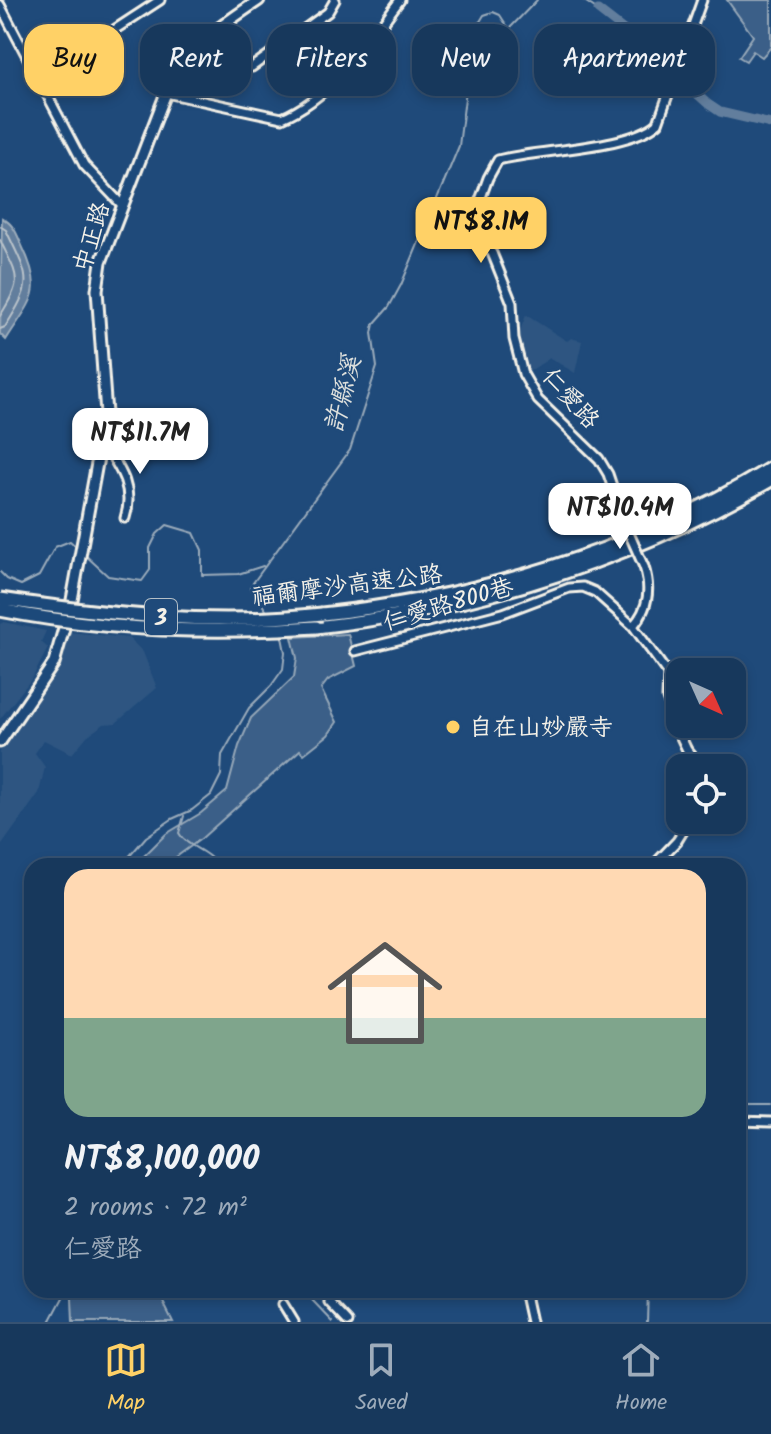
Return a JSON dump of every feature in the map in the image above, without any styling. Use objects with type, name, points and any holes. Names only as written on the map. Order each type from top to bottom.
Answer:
[{"type":"highway","name":"福爾摩沙高速公路","points":[[0,599],[65,609],[187,619],[278,619],[376,609],[462,593],[561,565],[643,534],[732,491],[771,468]]},
{"type":"highway","name":"福爾摩沙高速公路","points":[[0,610],[99,626],[190,632],[316,627],[407,614],[497,595],[585,567],[653,541],[771,480]]},
{"type":"main road","name":"中正路","points":[[226,24],[259,0]]},
{"type":"main road","name":"中正路","points":[[0,742],[54,663],[75,586],[103,442],[106,401],[97,290],[101,262],[165,96]]},
{"type":"street","points":[[180,96],[282,118],[343,73],[400,0]]},
{"type":"street","name":"仁愛路","points":[[633,626],[640,618],[648,596],[649,581],[608,474],[599,459],[545,407],[523,374],[514,339],[512,303],[492,253],[472,231],[471,225],[498,160],[626,138],[650,130],[662,116],[702,0]]},
{"type":"street","points":[[123,24],[158,1]]},
{"type":"street","points":[[0,2],[24,49]]},
{"type":"street","points":[[252,67],[332,2]]},
{"type":"street","points":[[48,96],[84,165],[121,204]]},
{"type":"street","points":[[103,442],[124,476],[128,489],[129,506],[125,518]]},
{"type":"street","name":"仁愛路800巷","points":[[355,651],[503,613],[569,588],[583,587],[595,592],[633,626]]},
{"type":"street","points":[[633,626],[668,674],[667,698],[690,754]]},
{"type":"street","points":[[661,858],[681,834]]},
{"type":"street","points":[[746,1121],[771,1122]]},
{"type":"street","points":[[331,1298],[329,1302],[348,1322]]},
{"type":"street","points":[[526,1298],[531,1322]]},
{"type":"street","points":[[283,1304],[294,1322]]},
{"type":"shaded area","points":[[727,0],[771,0],[771,47],[762,57],[753,51],[746,61],[739,57],[753,36]]},
{"type":"shaded area","points":[[526,315],[567,341],[571,338],[582,341],[575,373],[550,358],[527,373],[516,341]]},
{"type":"shaded area","points":[[4,622],[46,631],[41,642],[48,648],[33,677],[0,719],[0,624]]},
{"type":"shaded area","points":[[69,632],[129,638],[143,652],[157,688],[116,723],[104,724],[87,736],[72,754],[44,740],[35,753],[45,767],[39,793],[2,845],[0,752],[49,683]]},
{"type":"shaded area","points":[[348,634],[356,666],[328,680],[321,689],[337,722],[328,735],[304,754],[300,750],[202,838],[175,858],[142,858],[166,834],[201,813],[227,791],[239,746],[251,718],[294,677],[297,658],[292,637]]},
{"type":"shaded area","points":[[72,1298],[161,1298],[173,1322],[73,1322]]},
{"type":"water","points":[[2,218],[17,235],[30,264],[34,287],[28,305],[6,340],[0,334]]},
{"type":"waterway","name":"許縣溪","points":[[268,613],[250,587],[350,450],[377,367],[372,333],[374,324],[389,307],[401,285],[459,146],[473,33],[484,15],[493,12],[500,15],[509,29],[537,0]]},
{"type":"waterway","name":"許縣溪","points":[[583,0],[598,10]]},
{"type":"waterway","name":"許縣溪","points":[[598,10],[720,112],[771,124]]},
{"type":"waterway","points":[[84,554],[108,576],[142,581],[150,570],[150,548],[157,534],[167,525],[194,533],[202,550],[202,575],[238,574],[263,566]]},
{"type":"waterway","points":[[0,572],[21,585],[39,576],[55,547],[70,541],[79,549]]},
{"type":"waterway","name":"許縣溪","points":[[128,858],[146,837],[211,795],[221,775],[222,755],[249,708],[283,669],[285,652],[281,632]]},
{"type":"waterway","points":[[184,816],[179,833],[182,838],[211,858]]},
{"type":"waterway","points":[[746,1105],[771,1105]]},
{"type":"waterway","name":"許縣溪","points":[[50,1322],[63,1298]]},
{"type":"waterway","points":[[313,1298],[333,1322]]},
{"type":"waterway","points":[[647,1322],[648,1298]]},
{"type":"place","name":"自在山妙嚴寺","points":[[453,727]]}]
